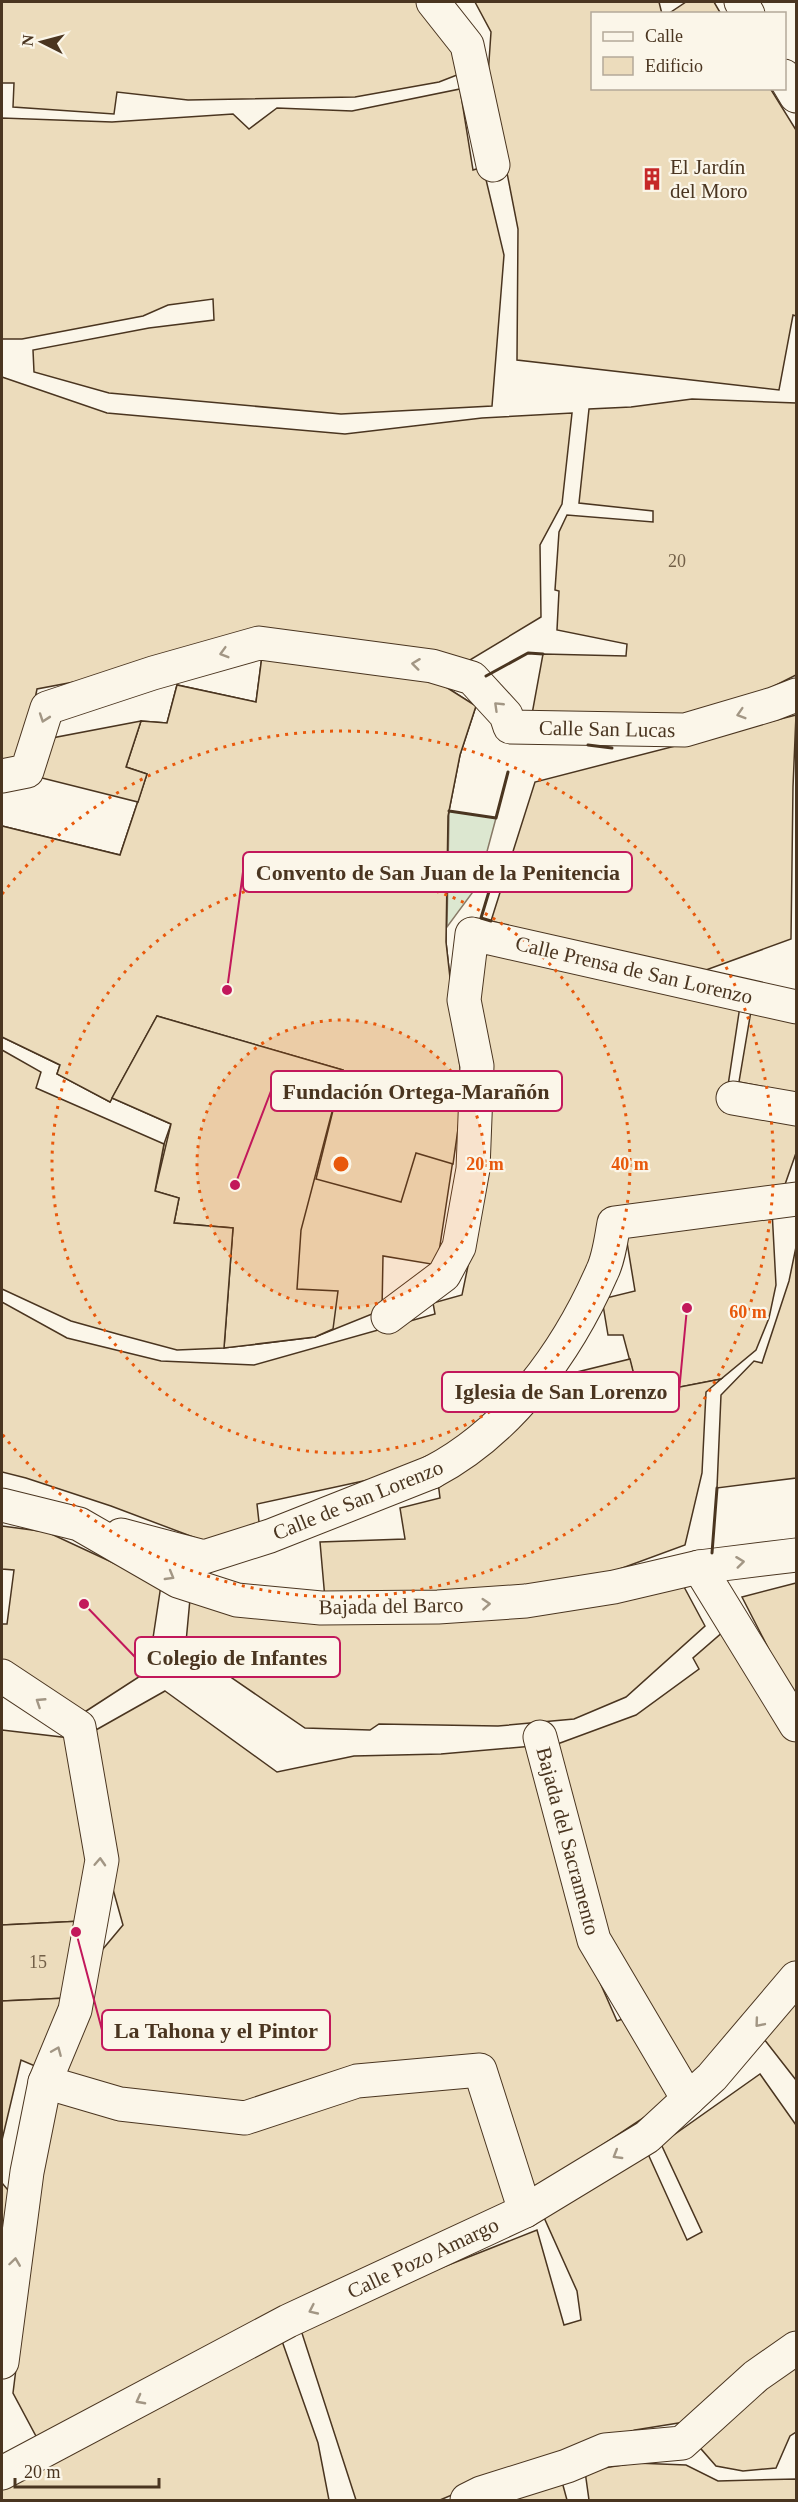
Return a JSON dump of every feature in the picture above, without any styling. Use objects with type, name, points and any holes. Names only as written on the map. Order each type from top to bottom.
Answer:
[{"type":"street","points":[[433,2],[466,45],[492,165]]},
{"type":"street","points":[[786,79],[796,96]]},
{"type":"street","name":"Calle San Lucas","points":[[2,776],[27,771],[47,708],[153,673],[259,643],[432,666],[472,678],[506,715],[510,727],[685,730],[796,695]]},
{"type":"street","name":"Calle Prensa de San Lorenzo","points":[[388,1317],[444,1275],[459,1247],[473,1168],[477,1066],[464,1000],[472,934],[796,1007]]},
{"type":"street","points":[[733,1098],[796,1109]]},
{"type":"street","name":"Calle de San Lorenzo","points":[[79,1524],[204,1557],[270,1536],[432,1472],[457,1459],[512,1411],[562,1348],[604,1270],[614,1223],[796,1199]]},
{"type":"street","name":"Bajada del Barco","points":[[2,1505],[79,1524],[178,1581],[237,1600],[321,1608],[438,1607],[526,1601],[614,1587],[699,1567],[796,1555]]},
{"type":"street","points":[[699,1567],[796,1725]]},
{"type":"street","points":[[2,1676],[79,1727],[102,1860],[75,2010],[45,2082],[27,2172],[2,2362]]},
{"type":"street","name":"Bajada del Sacramento","points":[[540,1737],[594,1940],[688,2100]]},
{"type":"street","name":"Calle Pozo Amargo","points":[[2,2473],[288,2321],[525,2211],[647,2137],[712,2077],[796,1978]]},
{"type":"street","points":[[45,2082],[120,2104],[245,2118],[357,2081],[480,2070],[525,2211]]},
{"type":"street","points":[[466,2500],[567,2466],[605,2450],[682,2443],[756,2376],[796,2348]]},
{"type":"green space","points":[[449,811],[496,818],[478,885],[447,927]]},
{"type":"building","points":[[2,2],[423,2],[452,37],[457,75],[439,82],[355,97],[188,100],[117,92],[114,114],[13,107],[14,83],[2,83]]},
{"type":"building","name":"El Jardín del Moro","points":[[475,2],[659,2],[662,12],[591,12],[591,90],[771,90],[796,130],[796,316],[793,315],[779,390],[517,360],[518,229],[488,76],[491,32]]},
{"type":"building","points":[[686,2],[714,2],[720,12],[671,12]]},
{"type":"building","points":[[460,89],[473,170],[483,167],[504,255],[492,406],[341,414],[109,393],[34,372],[33,350],[149,328],[214,320],[213,299],[168,305],[143,316],[22,339],[2,339],[2,118],[112,122],[233,114],[249,129],[277,108],[352,111]]},
{"type":"building","points":[[2,377],[107,413],[345,434],[482,418],[572,413],[562,504],[540,545],[541,617],[470,660],[269,635],[127,672],[37,689],[23,758],[2,763]]},
{"type":"building","points":[[692,399],[796,403],[796,675],[744,701],[640,723],[532,714],[543,654],[626,656],[627,644],[557,630],[559,591],[555,590],[559,532],[567,515],[653,522],[653,511],[579,503],[589,409],[631,407]]},
{"type":"building","points":[[262,656],[427,675],[476,706],[460,755],[448,816],[446,942],[463,1094],[437,1265],[383,1256],[382,1310],[315,1337],[224,1348],[233,1228],[174,1223],[179,1198],[155,1191],[164,1144],[171,1124],[112,1098],[110,1102],[57,1074],[60,1065],[2,1037],[2,826],[120,855],[147,774],[126,767],[141,721],[167,723],[177,685],[256,702]]},
{"type":"building","points":[[262,656],[427,675],[476,706],[460,755],[448,816],[446,942],[463,1094],[453,1164],[416,1153],[401,1202],[316,1179],[343,1070],[157,1016],[110,1102],[57,1074],[60,1065],[2,1037],[2,826],[120,855],[147,774],[126,767],[141,721],[167,723],[177,685],[256,702]]},
{"type":"building","points":[[796,715],[791,939],[695,974],[491,921],[535,782]]},
{"type":"building","points":[[141,721],[126,767],[147,774],[138,802],[38,777],[52,738]]},
{"type":"building","points":[[484,947],[740,1006],[724,1112],[796,1125],[796,1153],[782,1193],[607,1210],[568,1321],[503,1405],[423,1468],[257,1504],[260,1531],[217,1546],[111,1506],[2,1472],[2,1302],[67,1338],[161,1361],[254,1365],[435,1314],[433,1303],[462,1295],[490,1159],[491,1072],[475,1000]]},
{"type":"building","points":[[752,1005],[796,1013],[796,1093],[739,1082]]},
{"type":"building","points":[[157,1016],[343,1070],[301,1230],[297,1289],[338,1291],[333,1329],[315,1337],[224,1348],[233,1228],[174,1223],[179,1198],[155,1191],[171,1124],[112,1098]]},
{"type":"building","points":[[2,1050],[41,1072],[36,1088],[164,1144],[155,1191],[179,1198],[174,1223],[233,1228],[224,1348],[177,1350],[71,1321],[2,1289]]},
{"type":"building","points":[[772,1210],[776,1285],[769,1318],[756,1350],[721,1379],[639,1395],[623,1335],[608,1335],[602,1299],[635,1291],[626,1236]]},
{"type":"building","points":[[796,1247],[796,1478],[717,1488],[721,1395],[754,1361],[762,1363],[789,1281]]},
{"type":"building","points":[[630,1359],[639,1395],[721,1379],[706,1392],[702,1473],[685,1545],[606,1574],[460,1594],[325,1599],[320,1542],[405,1539],[400,1508],[440,1498],[437,1474],[506,1429],[573,1373]]},
{"type":"building","points":[[2,1526],[47,1532],[161,1585],[148,1671],[80,1715],[2,1670],[2,1624],[7,1624],[14,1570],[2,1569]]},
{"type":"building","points":[[796,1583],[796,1702],[742,1597]]},
{"type":"building","points":[[683,1585],[705,1626],[626,1697],[574,1719],[498,1726],[379,1724],[370,1730],[305,1728],[226,1674],[185,1653],[190,1599]]},
{"type":"building","points":[[731,1625],[796,1740],[796,1966],[688,2080],[603,1940],[552,1746],[636,1715],[699,1669],[693,1658]]},
{"type":"building","points":[[165,1691],[277,1772],[354,1756],[441,1754],[533,1746],[583,1944],[617,2021],[625,2018],[675,2097],[530,2193],[488,2059],[245,2111],[119,2098],[59,2071],[87,1968],[123,1925],[109,1875],[87,1735]]},
{"type":"building","points":[[2,1730],[70,1738],[92,1853],[82,1921],[2,1925]]},
{"type":"building","points":[[82,1921],[67,1998],[2,2001],[2,1925]]},
{"type":"building","points":[[796,1995],[796,2080],[760,2034]]},
{"type":"building","points":[[67,1998],[42,2069],[21,2060],[2,2140],[2,2001]]},
{"type":"building","points":[[760,2074],[796,2125],[796,2337],[697,2420],[635,2430],[483,2482],[440,2500],[356,2500],[299,2324],[537,2230],[564,2325],[581,2320],[577,2291],[542,2213],[648,2154],[687,2240],[702,2232],[661,2144]]},
{"type":"building","points":[[475,2079],[511,2200],[37,2438],[13,2393],[50,2095],[245,2126],[345,2091]]},
{"type":"building","points":[[2,2183],[13,2196],[2,2307]]},
{"type":"building","points":[[282,2341],[318,2443],[329,2500],[2,2500],[2,2489]]},
{"type":"building","points":[[796,2359],[796,2432],[790,2436],[776,2468],[743,2471],[716,2466],[695,2442]]},
{"type":"building","points":[[635,2463],[686,2465],[718,2481],[796,2479],[796,2500],[589,2500],[585,2471]]},
{"type":"building","points":[[561,2478],[567,2500],[493,2500]]},
{"type":"wall","points":[[486,676],[528,653],[543,654]]},
{"type":"wall","points":[[588,745],[612,748]]},
{"type":"wall","points":[[449,811],[496,818],[508,772]]},
{"type":"wall","points":[[491,921],[481,918],[494,875]]},
{"type":"wall","points":[[712,1553],[717,1488]]},
{"type":"place","name":"El Jardín del Moro","points":[[652,179]]},
{"type":"place","name":"Convento de San Juan de la Penitencia","points":[[227,990]]},
{"type":"place","name":"Fundación Ortega-Marañón","points":[[235,1185]]},
{"type":"place","name":"Iglesia de San Lorenzo","points":[[687,1308]]},
{"type":"place","name":"Colegio de Infantes","points":[[84,1604]]},
{"type":"place","name":"La Tahona y el Pintor","points":[[76,1932]]}]
